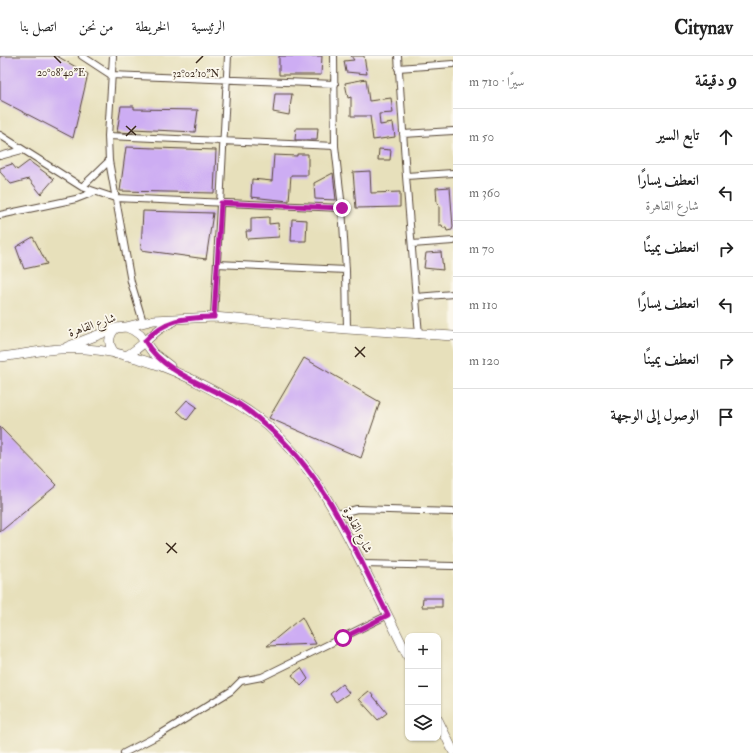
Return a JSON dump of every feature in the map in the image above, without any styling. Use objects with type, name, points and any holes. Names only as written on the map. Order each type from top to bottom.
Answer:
[{"type":"main road","points":[[126,327],[154,320],[214,317],[419,335],[453,336]]},
{"type":"main road","points":[[126,356],[138,348],[161,327],[181,319]]},
{"type":"main road","name":"شارع القاهرة","points":[[60,349],[116,328],[126,327],[137,332],[153,353],[185,376]]},
{"type":"main road","points":[[116,328],[109,339],[110,346],[116,354]]},
{"type":"main road","name":"شارع القاهرة","points":[[0,357],[60,349],[88,350],[126,356],[156,364],[185,376],[233,401],[255,416],[280,437],[310,472],[337,514],[405,651]]},
{"type":"main road","points":[[441,726],[453,751]]},
{"type":"street","points":[[82,56],[111,75],[335,84]]},
{"type":"street","points":[[112,56],[108,136],[109,161],[131,282],[143,322]]},
{"type":"street","points":[[214,317],[228,56]]},
{"type":"street","points":[[334,56],[336,146],[346,270],[347,329]]},
{"type":"street","points":[[398,56],[419,335]]},
{"type":"street","points":[[398,68],[453,64]]},
{"type":"street","points":[[403,134],[453,131]]},
{"type":"street","points":[[0,135],[82,188],[115,198],[342,208]]},
{"type":"street","points":[[108,136],[336,146]]},
{"type":"street","points":[[0,156],[22,150]]},
{"type":"street","points":[[82,188],[109,161]]},
{"type":"street","points":[[406,176],[453,173]]},
{"type":"street","points":[[0,216],[76,198],[94,192]]},
{"type":"street","points":[[412,244],[453,241]]},
{"type":"street","points":[[217,264],[346,270]]},
{"type":"street","points":[[416,297],[453,294]]},
{"type":"street","points":[[337,514],[357,509],[453,512]]},
{"type":"street","points":[[362,564],[453,566]]},
{"type":"street","points":[[124,753],[159,735],[231,691],[241,680],[262,677],[388,615]]},
{"type":"building","points":[[0,56],[57,56],[88,74],[73,138],[0,100]]},
{"type":"building","points":[[279,56],[322,56],[321,75],[279,75]]},
{"type":"building","points":[[351,56],[364,56],[367,74],[346,72],[344,61],[354,60]]},
{"type":"building","points":[[366,79],[369,101],[391,98],[393,113],[379,114],[380,125],[393,123],[395,137],[373,140],[370,116],[351,116],[351,97],[348,98],[345,83]]},
{"type":"building","points":[[275,94],[292,94],[289,115],[273,112]]},
{"type":"building","points":[[121,106],[134,106],[134,109],[198,110],[195,132],[133,129],[133,133],[117,132]]},
{"type":"building","points":[[296,128],[318,128],[317,140],[295,140]]},
{"type":"building","points":[[126,147],[216,150],[214,193],[120,191]]},
{"type":"building","points":[[379,149],[391,150],[390,160],[378,160]]},
{"type":"building","points":[[297,154],[308,154],[308,175],[291,175],[289,201],[251,197],[252,179],[272,181],[274,155],[297,156]]},
{"type":"building","points":[[29,161],[54,179],[41,194],[29,179],[11,184],[0,172],[0,168],[12,164],[17,170]]},
{"type":"building","points":[[370,171],[371,193],[400,192],[400,207],[356,208],[353,172]]},
{"type":"building","points":[[333,173],[336,200],[315,199],[314,183]]},
{"type":"building","points":[[450,187],[453,227],[452,230],[447,231],[442,225],[439,225],[439,206],[437,204],[436,188]]},
{"type":"building","points":[[143,211],[213,213],[206,259],[141,250]]},
{"type":"building","points":[[269,217],[269,224],[278,223],[279,237],[247,239],[246,231],[251,231],[251,218]]},
{"type":"building","points":[[292,219],[307,220],[306,241],[291,241]]},
{"type":"building","points":[[33,237],[47,264],[24,269],[16,247]]},
{"type":"building","points":[[441,252],[443,270],[424,268],[426,253]]},
{"type":"building","points":[[304,358],[380,402],[361,458],[269,418]]},
{"type":"building","points":[[187,400],[197,407],[187,420],[177,411]]},
{"type":"building","points":[[0,427],[57,485],[0,532]]},
{"type":"building","points":[[423,598],[442,598],[442,607],[422,607]]},
{"type":"building","points":[[302,617],[316,644],[267,646]]},
{"type":"building","points":[[301,668],[308,679],[301,686],[292,675]]},
{"type":"building","points":[[342,684],[349,693],[336,702],[330,694]]},
{"type":"building","points":[[369,691],[387,713],[378,720],[359,699]]},
{"type":"route","points":[[342,208],[221,203],[214,317],[175,320],[155,331],[145,341],[150,350],[156,356],[177,371],[233,401],[268,426],[301,460],[320,486],[337,514],[388,615],[343,638]]}]
